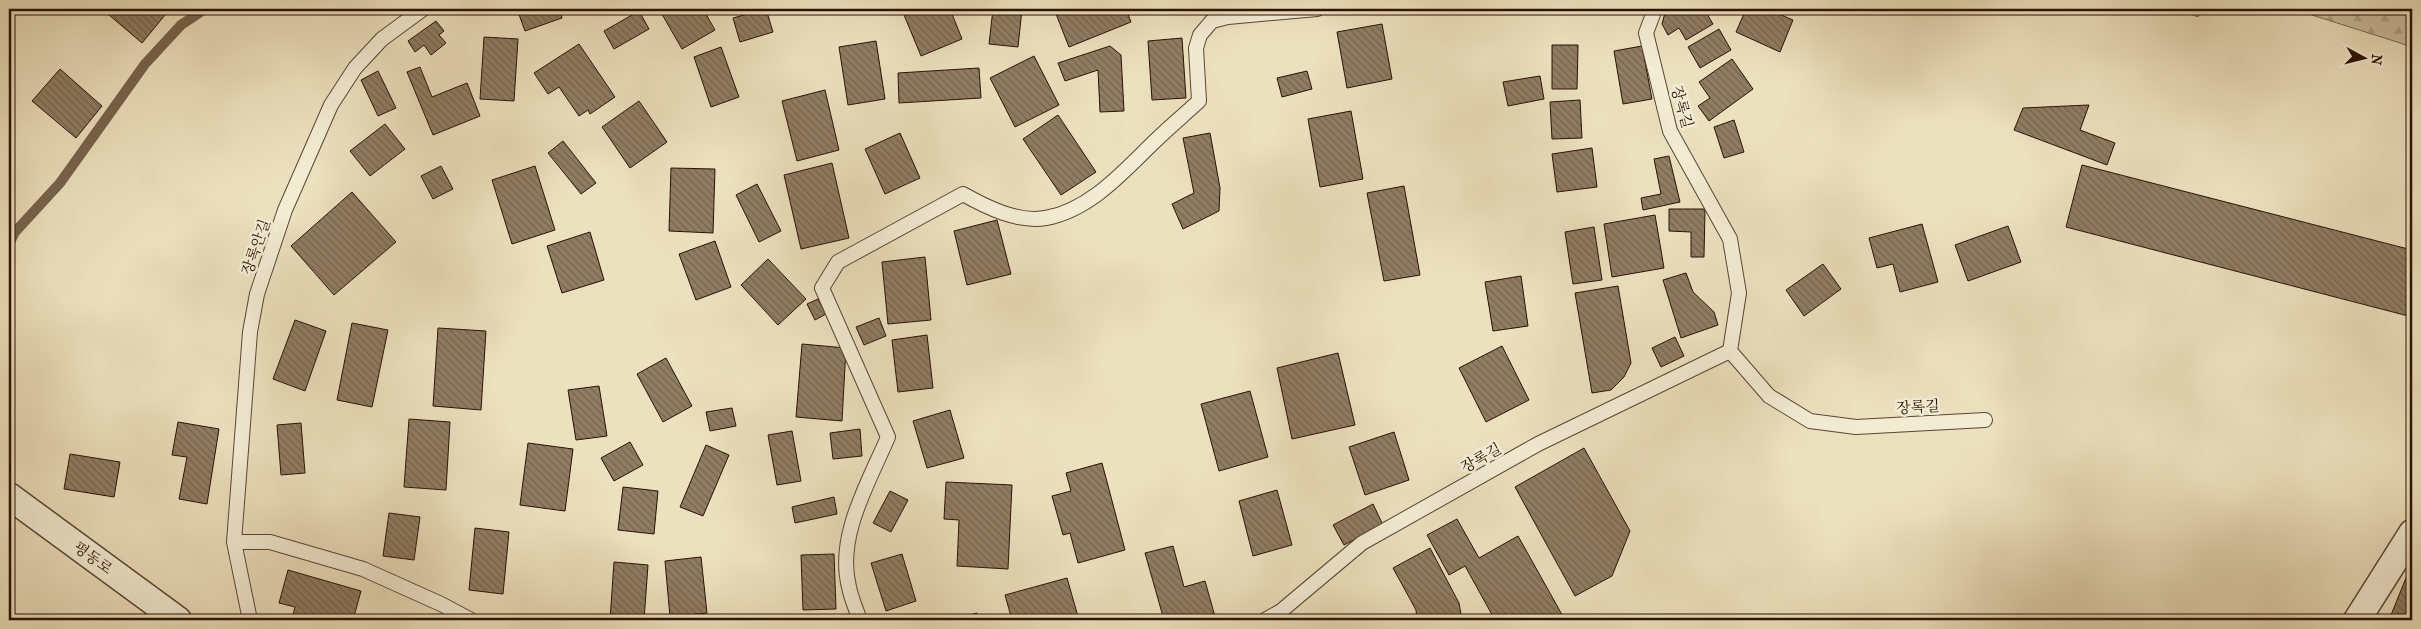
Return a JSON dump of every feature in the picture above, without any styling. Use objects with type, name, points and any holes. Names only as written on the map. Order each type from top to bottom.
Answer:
[{"type":"street","name":"평동로","points":[[9,496],[178,620]]},
{"type":"street","points":[[2357,620],[2412,533]]},
{"type":"lane","name":"장록안길","points":[[250,620],[234,542],[250,332],[257,294],[282,220],[331,105],[355,68],[382,39],[423,9]]},
{"type":"lane","points":[[860,620],[848,587],[846,562],[849,537],[861,500],[888,436],[822,288],[838,262],[963,194],[989,208],[1027,218],[1046,218],[1075,208],[1111,184],[1199,101],[1196,48],[1200,35],[1212,21],[1317,9]]},
{"type":"lane","name":"장록길","points":[[1655,9],[1646,33],[1670,131],[1730,239],[1739,293],[1730,351],[1769,396],[1810,421],[1856,426],[1985,420]]},
{"type":"lane","name":"장록길","points":[[1265,620],[1281,611],[1362,543],[1538,444],[1730,351]]},
{"type":"lane","points":[[234,542],[270,542],[364,568],[471,620]]},
{"type":"green space","points":[[2177,9],[2202,9],[2198,17]]},
{"type":"green space","points":[[2293,9],[2412,9],[2412,47],[2397,42]]},
{"type":"building","points":[[102,9],[170,9],[142,43]]},
{"type":"building","points":[[517,9],[559,9],[562,18],[525,31]]},
{"type":"building","points":[[659,9],[703,9],[715,30],[682,49]]},
{"type":"building","points":[[766,9],[773,32],[740,42],[733,18]]},
{"type":"building","points":[[950,9],[962,39],[921,56],[902,10]]},
{"type":"building","points":[[993,9],[1022,9],[1018,47],[989,44]]},
{"type":"building","points":[[1070,9],[1126,9],[1131,22],[1069,47],[1056,14]]},
{"type":"building","points":[[1605,9],[1624,9],[1607,14]]},
{"type":"building","points":[[1666,9],[1704,9],[1713,24],[1686,40],[1679,28],[1668,35],[1662,24]]},
{"type":"building","points":[[1746,9],[1767,9],[1793,20],[1780,52],[1736,32]]},
{"type":"building","points":[[639,11],[649,29],[614,49],[604,31]]},
{"type":"building","points":[[436,21],[444,31],[439,35],[446,43],[431,55],[424,45],[415,52],[408,41]]},
{"type":"building","points":[[1382,24],[1392,79],[1347,88],[1337,32]]},
{"type":"building","points":[[1719,29],[1731,50],[1700,68],[1688,47]]},
{"type":"building","points":[[484,37],[518,39],[514,101],[480,99]]},
{"type":"building","points":[[1182,38],[1186,98],[1152,100],[1148,41]]},
{"type":"building","points":[[876,41],[885,99],[848,105],[839,47]]},
{"type":"building","points":[[579,44],[615,97],[590,114],[588,110],[579,116],[559,87],[548,94],[534,73]]},
{"type":"building","points":[[1552,45],[1578,45],[1577,89],[1552,89]]},
{"type":"building","points":[[1110,46],[1121,55],[1124,111],[1100,112],[1098,70],[1065,81],[1058,63]]},
{"type":"building","points":[[1642,46],[1652,99],[1623,104],[1614,51]]},
{"type":"building","points":[[721,47],[739,97],[711,107],[694,57]]},
{"type":"building","points":[[1034,56],[1059,105],[1015,127],[990,78]]},
{"type":"building","points":[[1732,59],[1753,89],[1709,121],[1698,106],[1710,98],[1699,82]]},
{"type":"building","points":[[420,67],[432,97],[467,83],[480,116],[433,135],[407,72]]},
{"type":"building","points":[[979,68],[981,98],[899,103],[898,73]]},
{"type":"building","points":[[60,69],[102,106],[76,138],[32,101]]},
{"type":"building","points":[[378,71],[396,108],[378,116],[361,80]]},
{"type":"building","points":[[1307,71],[1312,89],[1282,97],[1277,78]]},
{"type":"building","points":[[1540,76],[1544,99],[1508,106],[1503,82]]},
{"type":"building","points":[[825,90],[839,150],[797,161],[782,101]]},
{"type":"building","points":[[1580,100],[1582,138],[1552,139],[1550,102]]},
{"type":"building","points":[[639,101],[667,142],[630,168],[602,127]]},
{"type":"building","points":[[2089,105],[2080,130],[2115,143],[2107,165],[2014,130],[2023,108]]},
{"type":"building","points":[[1351,111],[1363,179],[1320,187],[1308,119]]},
{"type":"building","points":[[1058,115],[1096,172],[1061,195],[1023,139]]},
{"type":"building","points":[[1734,120],[1744,152],[1724,158],[1714,127]]},
{"type":"building","points":[[385,124],[405,149],[370,176],[350,151]]},
{"type":"building","points":[[900,133],[920,178],[885,194],[865,149]]},
{"type":"building","points":[[1210,133],[1220,188],[1219,211],[1183,229],[1172,204],[1194,193],[1183,138]]},
{"type":"building","points":[[563,141],[596,183],[581,194],[548,153]]},
{"type":"building","points":[[1592,148],[1597,187],[1557,192],[1552,154]]},
{"type":"building","points":[[1669,156],[1680,202],[1643,210],[1641,198],[1661,194],[1654,159]]},
{"type":"building","points":[[832,163],[849,238],[801,249],[784,175]]},
{"type":"building","points":[[2082,165],[2412,250],[2412,317],[2066,227]]},
{"type":"building","points":[[441,166],[453,189],[433,199],[421,176]]},
{"type":"building","points":[[535,166],[555,230],[512,244],[492,180]]},
{"type":"building","points":[[671,168],[715,169],[713,233],[669,231]]},
{"type":"building","points":[[757,184],[781,231],[759,242],[736,195]]},
{"type":"building","points":[[1404,186],[1420,275],[1384,281],[1367,193]]},
{"type":"building","points":[[352,192],[396,242],[334,295],[291,246]]},
{"type":"building","points":[[1669,209],[1705,209],[1704,257],[1691,257],[1691,232],[1669,231]]},
{"type":"building","points":[[1655,215],[1664,268],[1612,277],[1604,224]]},
{"type":"building","points":[[997,220],[1011,274],[967,285],[954,231]]},
{"type":"building","points":[[1922,224],[1938,282],[1900,292],[1893,264],[1877,268],[1869,238]]},
{"type":"building","points":[[2008,226],[2021,262],[1968,281],[1955,245]]},
{"type":"building","points":[[1594,227],[1602,280],[1573,284],[1565,232]]},
{"type":"building","points":[[590,232],[604,280],[562,293],[547,246]]},
{"type":"building","points":[[715,241],[731,287],[696,300],[679,254]]},
{"type":"building","points":[[925,257],[931,320],[888,324],[882,262]]},
{"type":"building","points":[[768,259],[806,299],[778,325],[741,285]]},
{"type":"building","points":[[1823,264],[1841,289],[1804,316],[1786,290]]},
{"type":"building","points":[[1686,273],[1693,292],[1714,312],[1718,325],[1681,338],[1663,280]]},
{"type":"building","points":[[1521,276],[1528,326],[1493,331],[1485,282]]},
{"type":"building","points":[[1618,286],[1631,363],[1624,377],[1611,390],[1592,393],[1575,293]]},
{"type":"building","points":[[818,299],[826,314],[815,320],[807,304]]},
{"type":"building","points":[[879,318],[886,336],[864,345],[856,327]]},
{"type":"building","points":[[295,320],[326,331],[305,391],[273,379]]},
{"type":"building","points":[[352,323],[388,330],[372,407],[337,400]]},
{"type":"building","points":[[438,328],[486,331],[481,410],[433,406]]},
{"type":"building","points":[[927,335],[933,388],[898,392],[892,340]]},
{"type":"building","points":[[1675,337],[1684,356],[1661,367],[1652,348]]},
{"type":"building","points":[[802,344],[846,348],[842,421],[796,417]]},
{"type":"building","points":[[1502,346],[1529,400],[1486,422],[1459,368]]},
{"type":"building","points":[[1338,353],[1355,425],[1292,439],[1277,368]]},
{"type":"building","points":[[666,358],[692,406],[663,422],[637,374]]},
{"type":"building","points":[[599,386],[607,436],[576,440],[568,390]]},
{"type":"building","points":[[1250,391],[1268,457],[1219,471],[1201,404]]},
{"type":"building","points":[[732,408],[736,426],[710,431],[706,412]]},
{"type":"building","points":[[950,410],[964,458],[927,468],[913,421]]},
{"type":"building","points":[[409,419],[450,422],[446,490],[404,487]]},
{"type":"building","points":[[178,422],[219,429],[207,504],[179,499],[187,457],[172,455]]},
{"type":"building","points":[[301,423],[305,473],[281,475],[277,425]]},
{"type":"building","points":[[860,429],[862,456],[833,459],[830,433]]},
{"type":"building","points":[[792,431],[801,481],[777,485],[768,435]]},
{"type":"building","points":[[1394,432],[1409,480],[1365,495],[1349,447]]},
{"type":"building","points":[[630,442],[643,465],[614,481],[601,458]]},
{"type":"building","points":[[528,443],[573,449],[565,511],[520,505]]},
{"type":"building","points":[[706,445],[729,455],[703,516],[680,507]]},
{"type":"building","points":[[1584,448],[1630,531],[1612,576],[1575,596],[1515,487]]},
{"type":"building","points":[[70,454],[120,462],[114,497],[64,489]]},
{"type":"building","points":[[1102,463],[1125,550],[1078,563],[1070,533],[1063,535],[1052,496],[1071,491],[1066,473]]},
{"type":"building","points":[[946,482],[1012,485],[1008,569],[957,566],[959,520],[944,519]]},
{"type":"building","points":[[623,487],[658,491],[654,534],[618,530]]},
{"type":"building","points":[[1277,490],[1292,545],[1253,556],[1239,501]]},
{"type":"building","points":[[890,491],[908,500],[891,532],[873,523]]},
{"type":"building","points":[[834,497],[837,514],[795,523],[792,507]]},
{"type":"building","points":[[1373,504],[1383,525],[1344,545],[1333,525]]},
{"type":"building","points":[[389,513],[420,517],[414,560],[383,556]]},
{"type":"building","points":[[1457,519],[1479,558],[1518,536],[1565,620],[1495,620],[1465,566],[1449,575],[1427,535]]},
{"type":"building","points":[[475,528],[509,532],[503,594],[469,590]]},
{"type":"building","points":[[1173,546],[1184,587],[1205,581],[1216,620],[1164,620],[1145,553]]},
{"type":"building","points":[[1430,548],[1459,603],[1462,620],[1417,620],[1416,610],[1393,568]]},
{"type":"building","points":[[834,554],[836,609],[803,610],[801,555]]},
{"type":"building","points":[[902,554],[916,601],[886,611],[871,563]]},
{"type":"building","points":[[701,557],[707,613],[670,617],[665,561]]},
{"type":"building","points":[[614,562],[648,565],[644,620],[610,620]]},
{"type":"building","points":[[2410,568],[2412,569],[2412,620],[2389,620]]},
{"type":"building","points":[[288,570],[361,591],[353,620],[313,620],[293,615],[295,607],[279,603]]},
{"type":"building","points":[[1067,578],[1079,620],[1012,620],[1005,595]]},
{"type":"building","points":[[977,613],[979,620],[951,620]]},
{"type":"building","points":[[843,617],[843,620],[808,620],[808,618]]},
{"type":"waterway","points":[[9,244],[15,232],[60,183],[145,64],[181,25],[205,9]]}]
